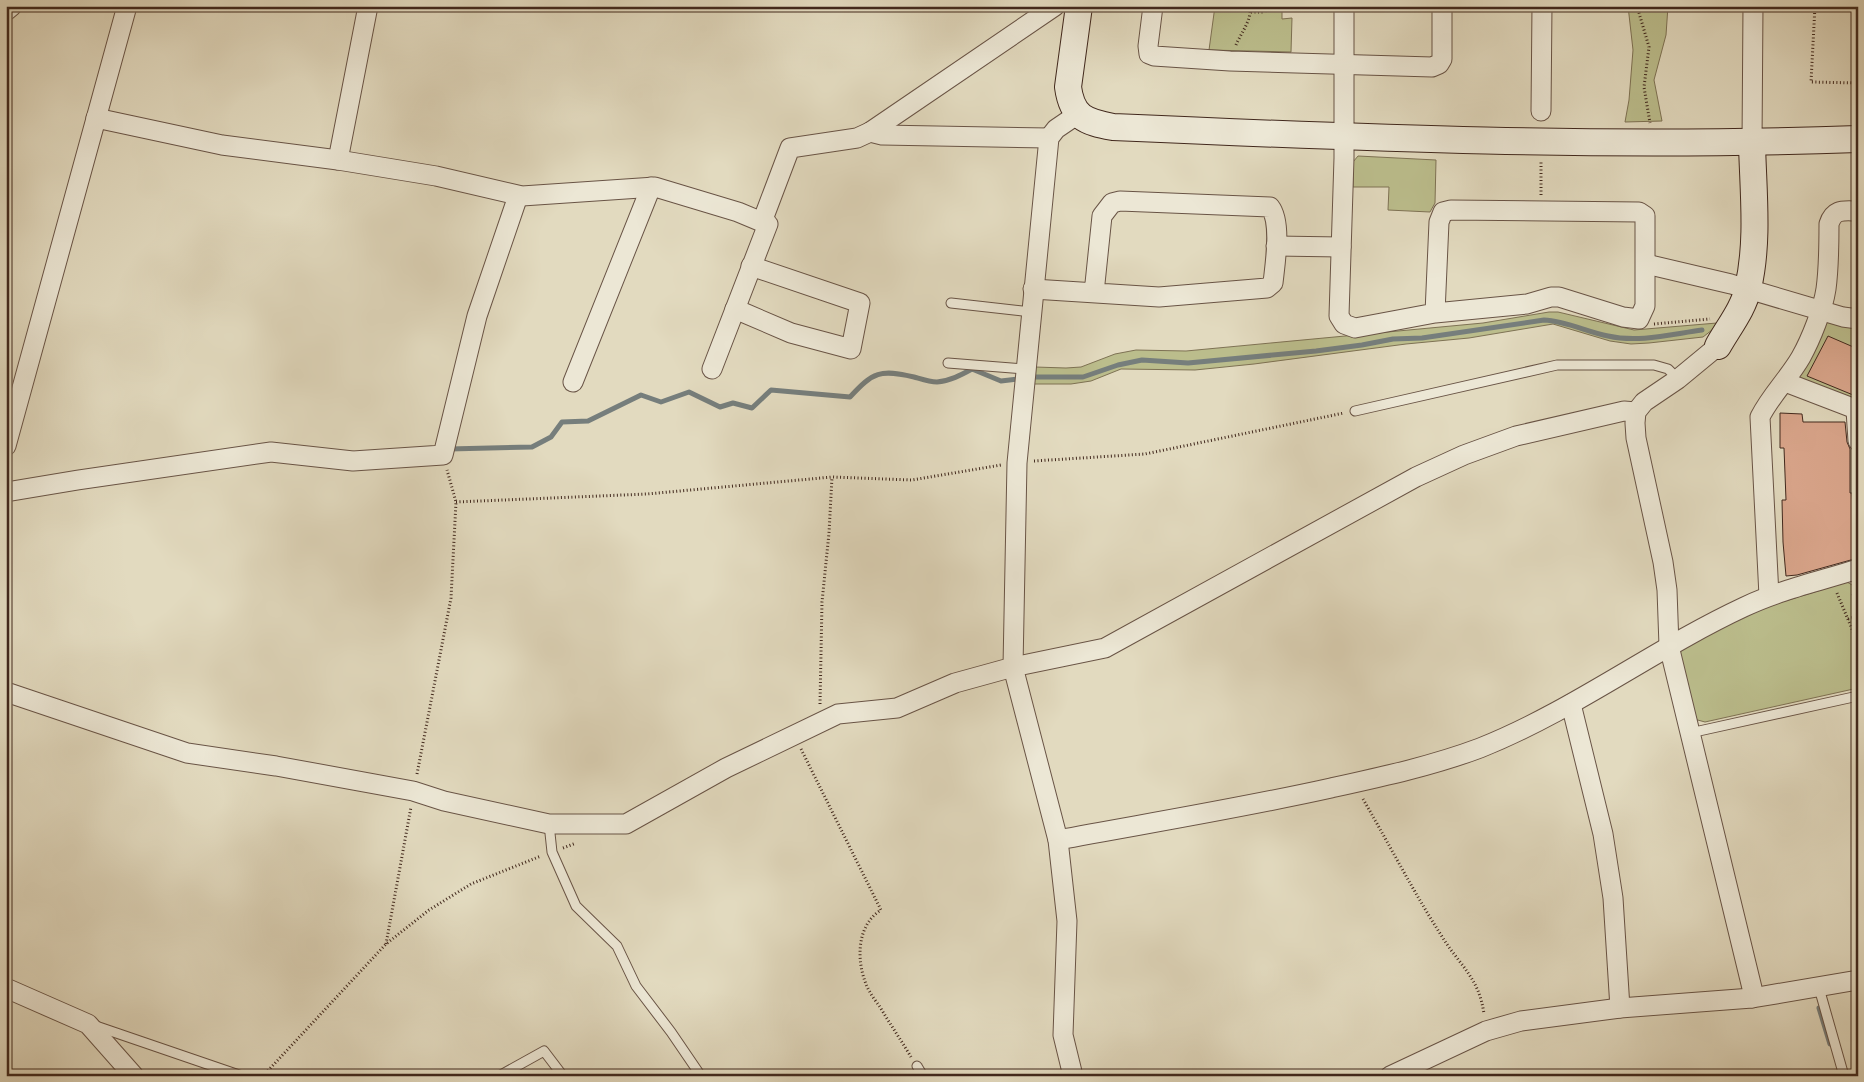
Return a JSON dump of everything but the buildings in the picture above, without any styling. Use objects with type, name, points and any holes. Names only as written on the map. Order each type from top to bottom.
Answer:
[{"type":"street","points":[[6,11],[12,6]]},
{"type":"street","points":[[6,446],[127,6]]},
{"type":"street","points":[[338,160],[368,6]]},
{"type":"street","points":[[762,222],[790,148],[857,138],[870,132],[1055,6]]},
{"type":"street","points":[[1079,6],[1068,87],[1069,100],[1078,114],[1086,121],[1113,127],[1344,137],[1752,143],[1858,139]]},
{"type":"street","points":[[1153,6],[1148,46],[1149,54],[1154,56],[1230,61],[1432,67],[1439,64],[1442,52],[1442,6]]},
{"type":"street","points":[[1344,6],[1344,137],[1339,316],[1344,324],[1356,328],[1435,313],[1527,304],[1551,297],[1559,297],[1623,317],[1639,319],[1645,306],[1645,216],[1639,212],[1451,210],[1443,212],[1438,222],[1435,313]]},
{"type":"street","points":[[1541,111],[1542,6]]},
{"type":"street","points":[[1752,998],[1752,988],[1669,646],[1663,562],[1636,438],[1635,423],[1636,412],[1644,402],[1678,379],[1718,346],[1743,302],[1748,289],[1754,247],[1752,143],[1753,6]]},
{"type":"street","points":[[1073,1076],[1063,1035],[1067,921],[1058,840],[1013,667],[1017,463],[1049,138],[1056,129],[1078,114]]},
{"type":"street","points":[[96,118],[222,144],[436,176],[518,196],[655,187],[729,209],[768,224],[712,369]]},
{"type":"street","points":[[870,132],[882,135],[1049,138]]},
{"type":"street","points":[[573,382],[651,187]]},
{"type":"street","points":[[6,492],[271,452],[353,461],[443,455],[478,316],[518,196]]},
{"type":"street","points":[[1033,289],[1094,294],[1159,297],[1267,288],[1273,283],[1276,246],[1276,218],[1274,212],[1270,207],[1178,202],[1120,201],[1112,203],[1102,216],[1094,294]]},
{"type":"street","points":[[1769,596],[1760,417],[1766,404],[1785,382],[1802,356],[1820,310],[1826,289],[1832,216],[1836,212],[1858,211]]},
{"type":"street","points":[[1276,246],[1341,247]]},
{"type":"street","points":[[1646,264],[1731,284],[1843,317],[1858,319]]},
{"type":"street","points":[[735,309],[792,333],[851,349],[860,303],[751,266]]},
{"type":"street","points":[[1785,382],[1857,410],[1858,441]]},
{"type":"street","points":[[6,692],[187,753],[276,766],[414,791],[444,801],[549,824],[626,824],[726,768],[838,714],[897,708],[955,683],[1013,667],[1105,648],[1416,477],[1464,455],[1516,436],[1624,411],[1636,412]]},
{"type":"street","points":[[1058,840],[1285,798],[1354,783],[1411,770],[1479,748],[1514,733],[1571,704],[1669,646],[1742,608],[1769,596],[1858,569]]},
{"type":"street","points":[[1571,704],[1603,834],[1613,898],[1620,1008]]},
{"type":"street","points":[[1390,1076],[1486,1031],[1521,1021],[1620,1008],[1752,998],[1858,980]]},
{"type":"street","points":[[6,988],[88,1024],[134,1076]]},
{"type":"lane","points":[[951,303],[1031,312]]},
{"type":"lane","points":[[948,363],[1025,369]]},
{"type":"lane","points":[[1356,411],[1557,365],[1654,365],[1668,369],[1678,379]]},
{"type":"lane","points":[[1690,733],[1858,696]]},
{"type":"lane","points":[[549,824],[552,852],[576,906],[617,946],[636,986],[701,1076]]},
{"type":"lane","points":[[1819,988],[1844,1076]]},
{"type":"lane","points":[[88,1024],[242,1076]]},
{"type":"lane","points":[[499,1076],[544,1051],[563,1076]]},
{"type":"lane","points":[[917,1066],[923,1076]]},
{"type":"path","points":[[1230,61],[1251,12],[1250,6]]},
{"type":"path","points":[[1251,12],[1265,12],[1266,6]]},
{"type":"path","points":[[1637,6],[1649,47],[1644,87],[1650,127]]},
{"type":"path","points":[[1815,6],[1811,82],[1858,83]]},
{"type":"path","points":[[1541,211],[1542,157]]},
{"type":"path","points":[[1639,319],[1650,324],[1716,319]]},
{"type":"path","points":[[456,502],[647,494],[832,477],[912,480],[1017,463],[1145,454],[1356,411]]},
{"type":"path","points":[[386,944],[451,598],[456,502],[443,455]]},
{"type":"path","points":[[820,722],[822,602],[832,477]]},
{"type":"path","points":[[1828,594],[1836,591],[1854,634],[1858,649]]},
{"type":"path","points":[[1848,619],[1858,616],[1853,594]]},
{"type":"path","points":[[794,736],[881,910],[873,915],[863,932],[859,950],[861,967],[866,984],[917,1066]]},
{"type":"path","points":[[1354,783],[1441,936],[1474,981],[1482,1000],[1486,1031]]},
{"type":"path","points":[[263,1076],[386,944],[429,910],[471,884],[580,841]]},
{"type":"green space","points":[[1215,6],[1282,6],[1282,19],[1292,18],[1291,52],[1209,50]]},
{"type":"green space","points":[[1628,6],[1668,6],[1666,35],[1654,80],[1662,121],[1625,122],[1629,100],[1633,50]]},
{"type":"green space","points":[[1358,156],[1436,160],[1435,203],[1430,212],[1388,210],[1389,187],[1353,187],[1353,162]]},
{"type":"green space","points":[[1558,312],[1634,330],[1717,323],[1703,337],[1649,343],[1631,344],[1610,341],[1553,324],[1469,338],[1406,344],[1254,364],[1195,370],[1121,369],[1091,381],[1071,384],[1032,384],[1035,367],[1081,367],[1115,354],[1136,350],[1186,351],[1483,323]]},
{"type":"green space","points":[[1858,320],[1858,409],[1801,387],[1796,375],[1824,321]]},
{"type":"green space","points":[[1847,582],[1854,586],[1858,594],[1858,688],[1705,722],[1694,719],[1679,650],[1746,613]]},
{"type":"waterway","points":[[449,449],[532,447],[551,437],[562,422],[588,421],[641,395],[661,402],[689,392],[720,407],[733,403],[752,408],[771,390],[850,397],[865,382],[885,373],[937,382],[951,379],[972,369],[1001,381],[1035,377],[1083,377],[1118,365],[1142,360],[1188,363],[1316,351],[1393,339],[1422,338],[1544,320],[1560,322],[1600,334],[1632,339],[1702,330]]},
{"type":"waterway","points":[[1819,1008],[1830,1044]]}]
